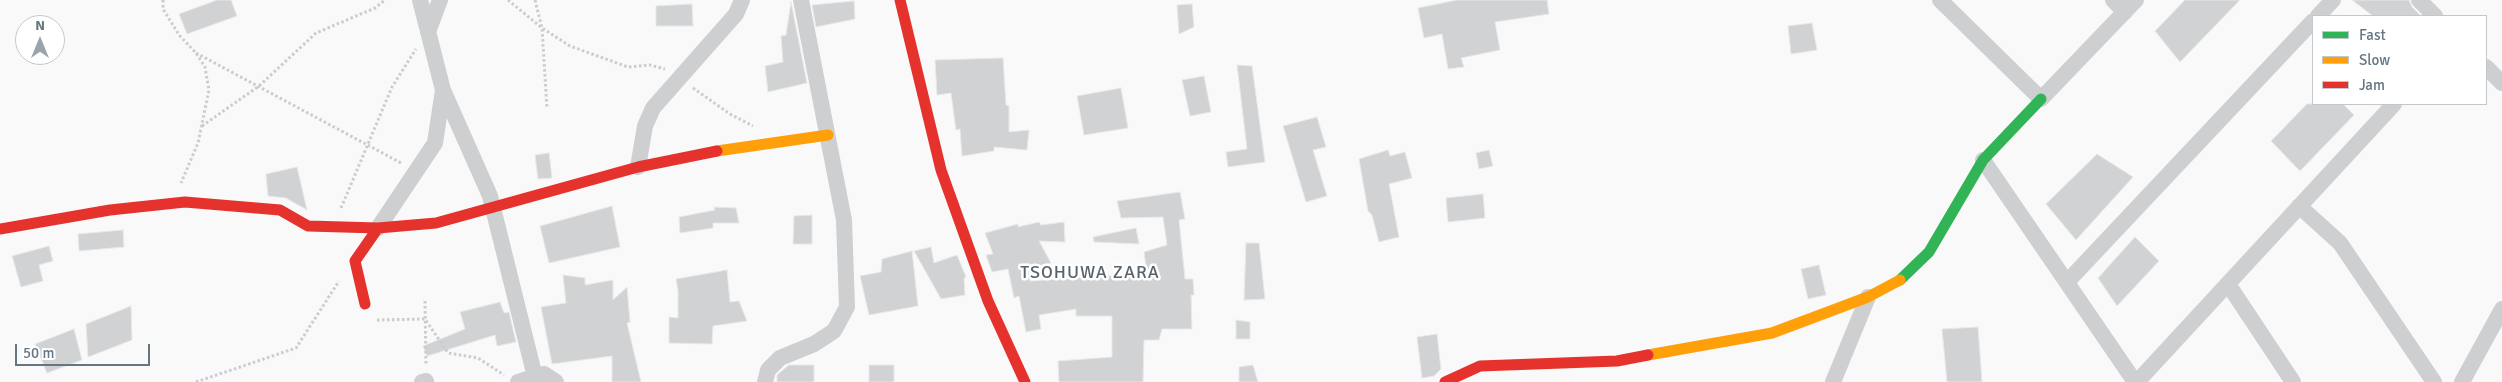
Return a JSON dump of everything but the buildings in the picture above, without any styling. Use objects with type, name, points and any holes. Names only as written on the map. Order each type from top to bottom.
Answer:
[{"type":"street","points":[[420,0],[443,90],[490,196],[534,377]]},
{"type":"street","points":[[428,32],[440,0]]},
{"type":"street","points":[[638,167],[645,126],[653,108],[680,79],[716,34],[736,14],[742,0]]},
{"type":"street","points":[[765,382],[768,370],[780,358],[814,344],[834,331],[847,307],[844,220],[801,0]]},
{"type":"street","points":[[900,0],[941,170],[988,301],[1025,382]]},
{"type":"street","points":[[1940,0],[2041,99]]},
{"type":"street","points":[[1445,382],[1480,366],[1617,361],[1772,333],[1868,297],[1902,278],[1929,252],[1982,160],[2131,6],[2113,0]]},
{"type":"street","points":[[2319,15],[2333,0]]},
{"type":"street","points":[[2419,0],[2434,15]]},
{"type":"street","points":[[2067,282],[2312,22]]},
{"type":"street","points":[[2487,68],[2502,83]]},
{"type":"street","points":[[365,304],[355,261],[435,143],[443,90]]},
{"type":"street","points":[[1982,160],[2136,382],[2393,105]]},
{"type":"street","points":[[0,229],[110,210],[185,202],[280,210],[308,226],[378,228],[436,223],[493,209],[638,167],[697,154],[828,135]]},
{"type":"street","points":[[2299,206],[2340,242],[2434,382]]},
{"type":"street","points":[[2228,284],[2293,382]]},
{"type":"street","points":[[1833,382],[1868,297]]},
{"type":"street","points":[[2462,382],[2502,309]]},
{"type":"street","points":[[512,379],[544,374],[556,382]]},
{"type":"path","points":[[162,0],[163,9],[179,35],[206,67],[209,90],[198,143],[172,203]]},
{"type":"path","points":[[202,126],[259,86],[316,33],[375,8],[385,0]]},
{"type":"path","points":[[508,0],[542,28],[570,46],[628,67],[650,66],[666,70],[730,114],[785,142]]},
{"type":"path","points":[[535,0],[542,28],[547,109]]},
{"type":"path","points":[[336,227],[341,206],[392,87],[428,32]]},
{"type":"path","points":[[196,53],[416,171]]},
{"type":"path","points":[[196,382],[296,348],[332,291],[355,261]]},
{"type":"path","points":[[424,381],[425,302]]},
{"type":"path","points":[[375,320],[425,319]]},
{"type":"path","points":[[425,319],[448,353],[478,358],[512,379]]},
{"type":"traffic: fast","points":[[1900,280],[1929,252],[1983,160],[2041,99]]},
{"type":"traffic: slow","points":[[717,151],[828,135]]},
{"type":"traffic: slow","points":[[1648,355],[1772,333],[1868,297],[1900,280]]},
{"type":"traffic: jam","points":[[900,0],[941,170],[988,301],[1025,382]]},
{"type":"traffic: jam","points":[[378,228],[436,223],[638,167],[717,151]]},
{"type":"traffic: jam","points":[[0,229],[110,210],[185,202],[280,210],[308,226],[378,228],[355,261],[365,304]]},
{"type":"traffic: jam","points":[[1445,382],[1480,366],[1617,361],[1648,355]]},
{"type":"district","name":"TSOHUWA ZARA","points":[[1090,273]]}]
